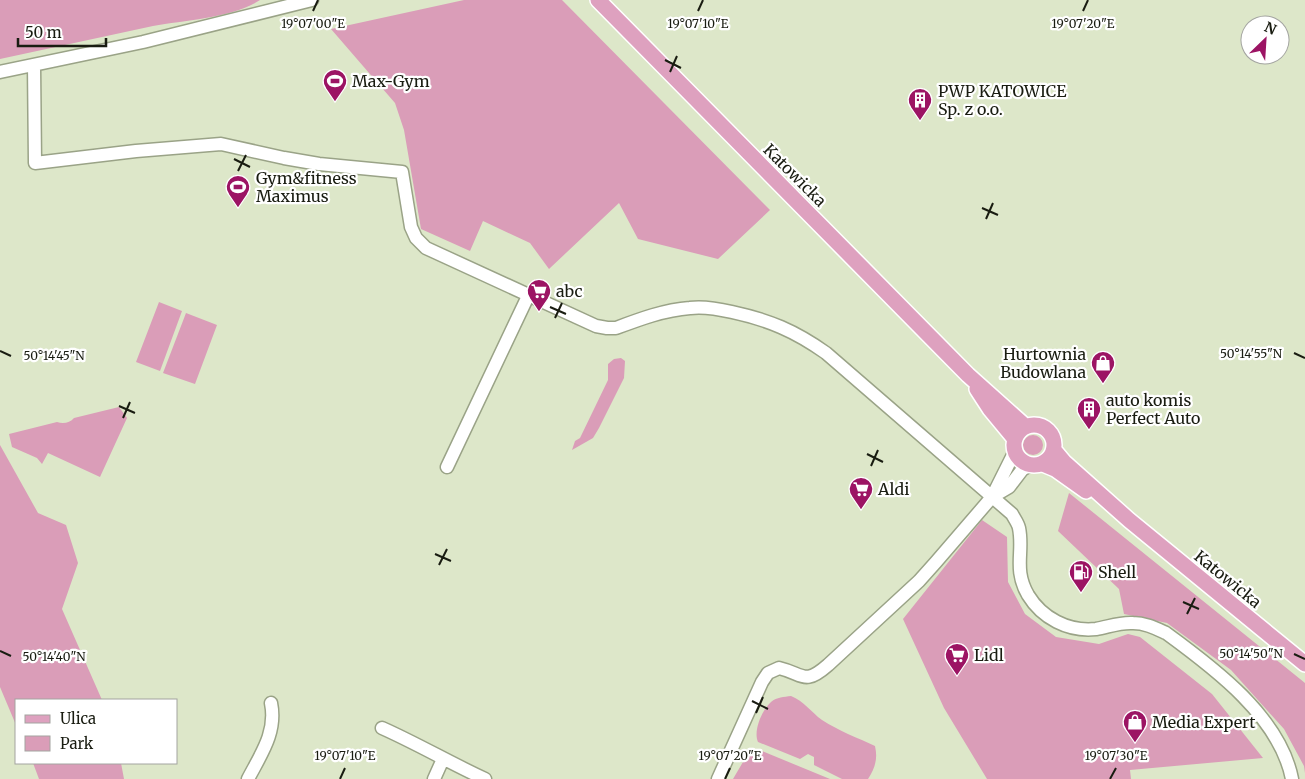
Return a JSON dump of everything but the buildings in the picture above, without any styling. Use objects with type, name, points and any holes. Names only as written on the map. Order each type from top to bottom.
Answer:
[{"type":"main road","name":"Katowicka","points":[[603,3],[968,375],[1026,426]]},
{"type":"main road","name":"Katowicka","points":[[968,375],[1014,445]]},
{"type":"main road","points":[[1038,425],[1047,430],[1053,439],[1054,450],[1050,458],[1036,464],[1020,460],[1014,445],[1020,430],[1026,426],[1038,425]]},
{"type":"main road","name":"Katowicka","points":[[1054,450],[1064,462],[1129,520],[1305,664]]},
{"type":"main road","name":"Katowicka","points":[[1036,464],[1056,469],[1129,520]]},
{"type":"street","points":[[0,72],[143,42],[312,0]]},
{"type":"street","points":[[34,65],[35,163],[136,151],[221,144],[319,164],[402,172],[411,228],[416,238],[432,250],[596,326],[616,328],[668,311],[692,307],[720,310],[760,318],[793,331],[826,353],[1012,514],[1018,525],[1020,538],[1019,568],[1022,583],[1028,596],[1046,616],[1060,624],[1077,628],[1095,629],[1131,623],[1154,627],[1166,633],[1230,684],[1255,710],[1286,757],[1292,779]]},
{"type":"street","points":[[448,467],[529,294]]},
{"type":"street","points":[[718,779],[762,682],[768,673],[779,668],[807,678],[819,674],[919,581],[992,497],[1014,445]]},
{"type":"street","points":[[992,497],[1009,487],[1022,470],[1036,464]]},
{"type":"street","points":[[248,779],[271,730],[273,715],[270,703]]},
{"type":"street","points":[[382,728],[420,745],[443,759],[485,779]]},
{"type":"street","points":[[434,779],[443,759]]},
{"type":"green space","points":[[0,0],[260,0],[223,15],[153,26],[0,59]]},
{"type":"green space","points":[[464,0],[562,0],[770,210],[718,259],[638,239],[619,203],[549,269],[530,243],[483,221],[470,251],[421,229],[404,130],[395,103],[331,29]]},
{"type":"green space","points":[[159,302],[182,311],[160,371],[136,362]]},
{"type":"green space","points":[[186,313],[217,325],[195,384],[163,373]]},
{"type":"green space","points":[[621,358],[625,361],[624,378],[599,428],[593,438],[572,450],[575,441],[580,438],[608,380],[608,364],[614,359]]},
{"type":"green space","points":[[119,407],[127,418],[100,477],[48,453],[42,464],[37,458],[12,447],[9,434],[57,422],[66,423],[74,418]]},
{"type":"green space","points":[[1033,435],[1040,438],[1043,445],[1040,452],[1033,455],[1026,452],[1023,445],[1026,438]]},
{"type":"green space","points":[[0,445],[38,513],[66,525],[78,563],[62,609],[102,699],[15,699],[15,723],[0,687]]},
{"type":"green space","points":[[1069,493],[1305,683],[1305,773],[1304,766],[1284,729],[1231,670],[1167,623],[1124,614],[1119,589],[1058,531]]},
{"type":"green space","points":[[982,520],[1007,537],[1008,582],[1025,614],[1056,637],[1099,644],[1128,634],[1140,637],[1212,694],[1263,758],[1130,770],[1131,779],[987,779],[944,708],[903,619]]},
{"type":"green space","points":[[791,696],[828,724],[875,746],[875,763],[868,779],[842,779],[814,765],[814,757],[808,754],[800,759],[758,742],[758,727],[762,715],[768,706],[776,699]]},
{"type":"green space","points":[[757,749],[830,779],[733,779],[750,750]]},
{"type":"green space","points":[[33,764],[121,764],[124,779],[39,779]]},
{"type":"place","name":"Max-Gym","points":[[335,102]]},
{"type":"place","name":"PWP KATOWICE Sp. z o.o.","points":[[920,121]]},
{"type":"place","name":"Gym&fitness Maximus","points":[[238,208]]},
{"type":"place","name":"abc","points":[[539,312]]},
{"type":"place","name":"Hurtownia Budowlana","points":[[1103,384]]},
{"type":"place","name":"auto komis Perfect Auto","points":[[1089,430]]},
{"type":"place","name":"Aldi","points":[[861,510]]},
{"type":"place","name":"Shell","points":[[1081,593]]},
{"type":"place","name":"Lidl","points":[[957,676]]},
{"type":"place","name":"Media Expert","points":[[1135,743]]}]
